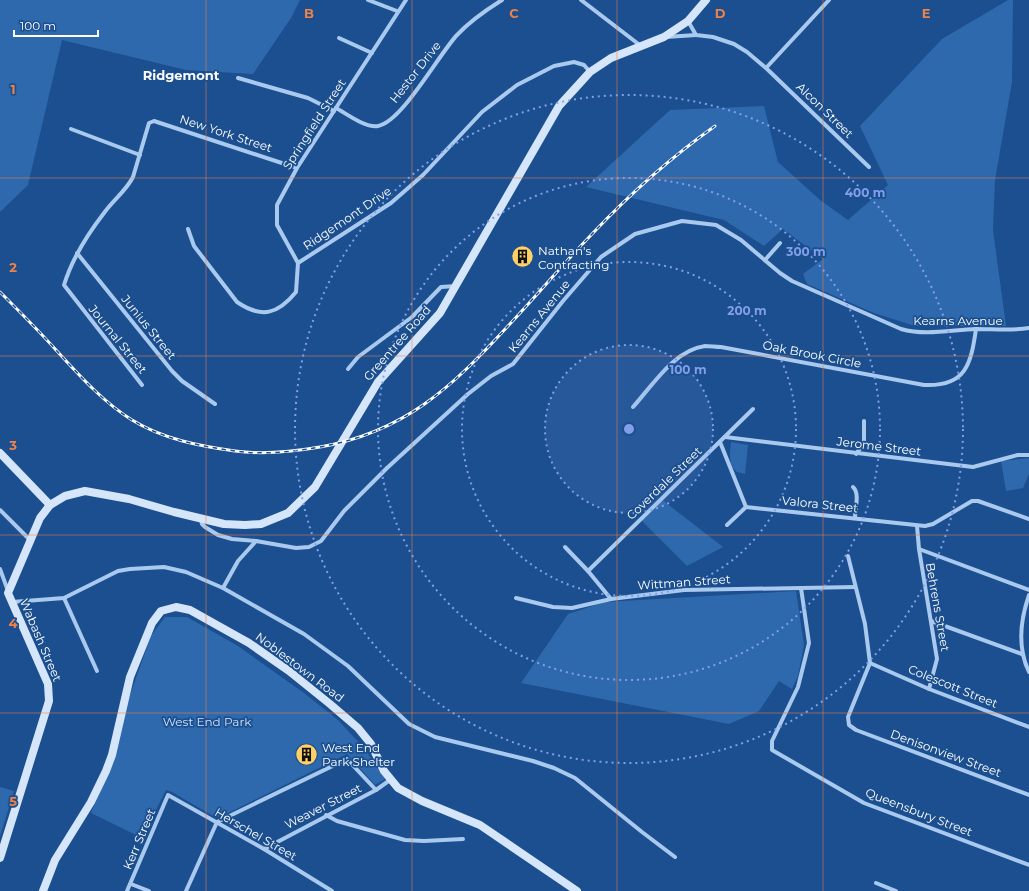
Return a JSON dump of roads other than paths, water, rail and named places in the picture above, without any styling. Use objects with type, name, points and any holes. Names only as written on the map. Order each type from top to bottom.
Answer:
[{"type":"main road","name":"Greentree Road","points":[[8,593],[40,518],[50,505],[65,496],[85,491],[129,499],[224,524],[245,525],[261,524],[282,516],[298,505],[315,487],[378,382],[440,313],[559,106],[590,72],[611,58],[664,37],[688,22],[706,0]]},
{"type":"main road","points":[[0,453],[50,505]]},
{"type":"main road","name":"Wabash Street","points":[[0,858],[47,708],[50,694],[48,684],[8,593]]},
{"type":"main road","name":"Noblestown Road","points":[[43,891],[55,860],[91,802],[106,771],[112,755],[130,677],[152,624],[162,611],[171,607],[183,608],[200,615],[249,643],[289,671],[358,728],[372,744],[384,771],[398,788],[480,826],[577,891]]},
{"type":"street","points":[[368,0],[397,11]]},
{"type":"street","name":"Springfield Street","points":[[298,263],[277,226],[276,205],[297,168],[372,53],[397,11],[406,0]]},
{"type":"street","name":"Hestor Drive","points":[[238,78],[308,98],[367,125],[383,125],[393,117],[416,91],[455,36],[477,16],[502,0]]},
{"type":"street","points":[[581,0],[641,46]]},
{"type":"street","points":[[766,68],[829,0]]},
{"type":"street","points":[[688,22],[696,35]]},
{"type":"street","name":"Alcon Street","points":[[664,37],[696,35],[713,37],[734,44],[747,52],[766,68],[869,167]]},
{"type":"street","points":[[339,38],[372,53]]},
{"type":"street","name":"Ridgemont Drive","points":[[188,229],[194,246],[237,302],[247,309],[257,312],[278,310],[296,292],[298,263],[391,202],[423,175],[482,112],[517,84],[554,66],[574,62],[584,65],[590,72]]},
{"type":"street","name":"New York Street","points":[[140,155],[149,123],[154,121],[297,168]]},
{"type":"street","points":[[71,129],[140,155],[129,185],[104,212],[77,253]]},
{"type":"street","name":"Kearns Avenue","points":[[201,519],[202,524],[205,527],[218,535],[232,539],[256,540],[296,548],[309,547],[321,541],[344,511],[387,468],[468,394],[491,376],[513,364],[563,301],[601,257],[635,234],[682,221],[716,225],[741,240],[780,273],[792,281],[901,329],[912,332],[935,332],[976,329],[1016,330],[1029,328]]},
{"type":"street","points":[[765,260],[780,243]]},
{"type":"street","name":"Journal Street","points":[[77,253],[69,268],[64,285],[78,305],[142,384]]},
{"type":"street","name":"Junius Street","points":[[77,253],[172,371],[182,381],[215,404]]},
{"type":"street","points":[[348,369],[358,357],[412,317],[441,287],[456,286]]},
{"type":"street","name":"Oak Brook Circle","points":[[633,407],[672,363],[686,353],[704,346],[721,347],[935,386],[957,377],[968,366],[976,329]]},
{"type":"street","name":"Coverdale Street","points":[[588,571],[753,409]]},
{"type":"street","points":[[856,454],[864,443],[864,421]]},
{"type":"street","name":"Jerome Street","points":[[725,437],[973,467],[1018,455],[1029,455]]},
{"type":"street","points":[[720,442],[746,507],[727,526]]},
{"type":"street","points":[[853,487],[856,490],[855,518]]},
{"type":"street","name":"Valora Street","points":[[746,507],[917,526],[933,524],[972,501],[984,502],[1029,519]]},
{"type":"street","points":[[0,510],[30,540]]},
{"type":"street","name":"Behrens Street","points":[[917,526],[918,549],[937,659],[929,689]]},
{"type":"street","points":[[223,588],[238,561],[256,540]]},
{"type":"street","points":[[565,547],[588,571],[611,599]]},
{"type":"street","points":[[918,549],[1029,590]]},
{"type":"street","points":[[848,556],[865,624],[870,663]]},
{"type":"street","points":[[12,602],[64,598],[118,571],[140,567],[164,567],[186,572],[223,588],[304,634],[348,666],[409,724],[435,738],[533,761],[561,771],[575,778],[675,857]]},
{"type":"street","name":"Wabash Street","points":[[0,569],[8,593]]},
{"type":"street","name":"Wittman Street","points":[[516,598],[553,607],[572,608],[611,599],[684,590],[855,587]]},
{"type":"street","name":"Queensbury Street","points":[[801,588],[809,644],[798,688],[772,741],[772,750],[864,803],[1029,865]]},
{"type":"street","points":[[1029,595],[1024,610],[1021,631],[1022,654],[1029,672]]},
{"type":"street","points":[[64,598],[97,671]]},
{"type":"street","points":[[931,621],[1022,654]]},
{"type":"street","name":"Colescott Street","points":[[870,663],[929,689],[1029,727]]},
{"type":"street","name":"Denisonview Street","points":[[870,663],[848,717],[849,725],[856,730],[1029,795]]},
{"type":"street","points":[[186,891],[217,822],[347,759],[376,790]]},
{"type":"street","name":"Weaver Street","points":[[264,849],[376,790],[390,780]]},
{"type":"street","name":"Herschel Street","points":[[168,795],[264,849],[332,891]]},
{"type":"street","name":"Kerr Street","points":[[127,891],[168,795]]},
{"type":"street","points":[[326,815],[337,821],[405,840],[424,842],[463,839]]},
{"type":"street","points":[[876,883],[896,891]]},
{"type":"street","points":[[131,884],[149,891]]},
{"type":"railway","points":[[0,292],[101,397],[121,413],[144,427],[182,441],[235,451],[256,453],[320,447],[350,440],[377,430],[402,418],[425,404],[446,387],[467,369],[607,218],[651,176],[715,126]]},
{"type":"place","name":"Nathan's Contracting","points":[[522,257]]},
{"type":"place","name":"West End Park Shelter","points":[[307,754]]},
{"type":"district","name":"Ridgemont","points":[[181,75]]},
{"type":"park label","name":"West End Park","points":[[207,721]]}]
